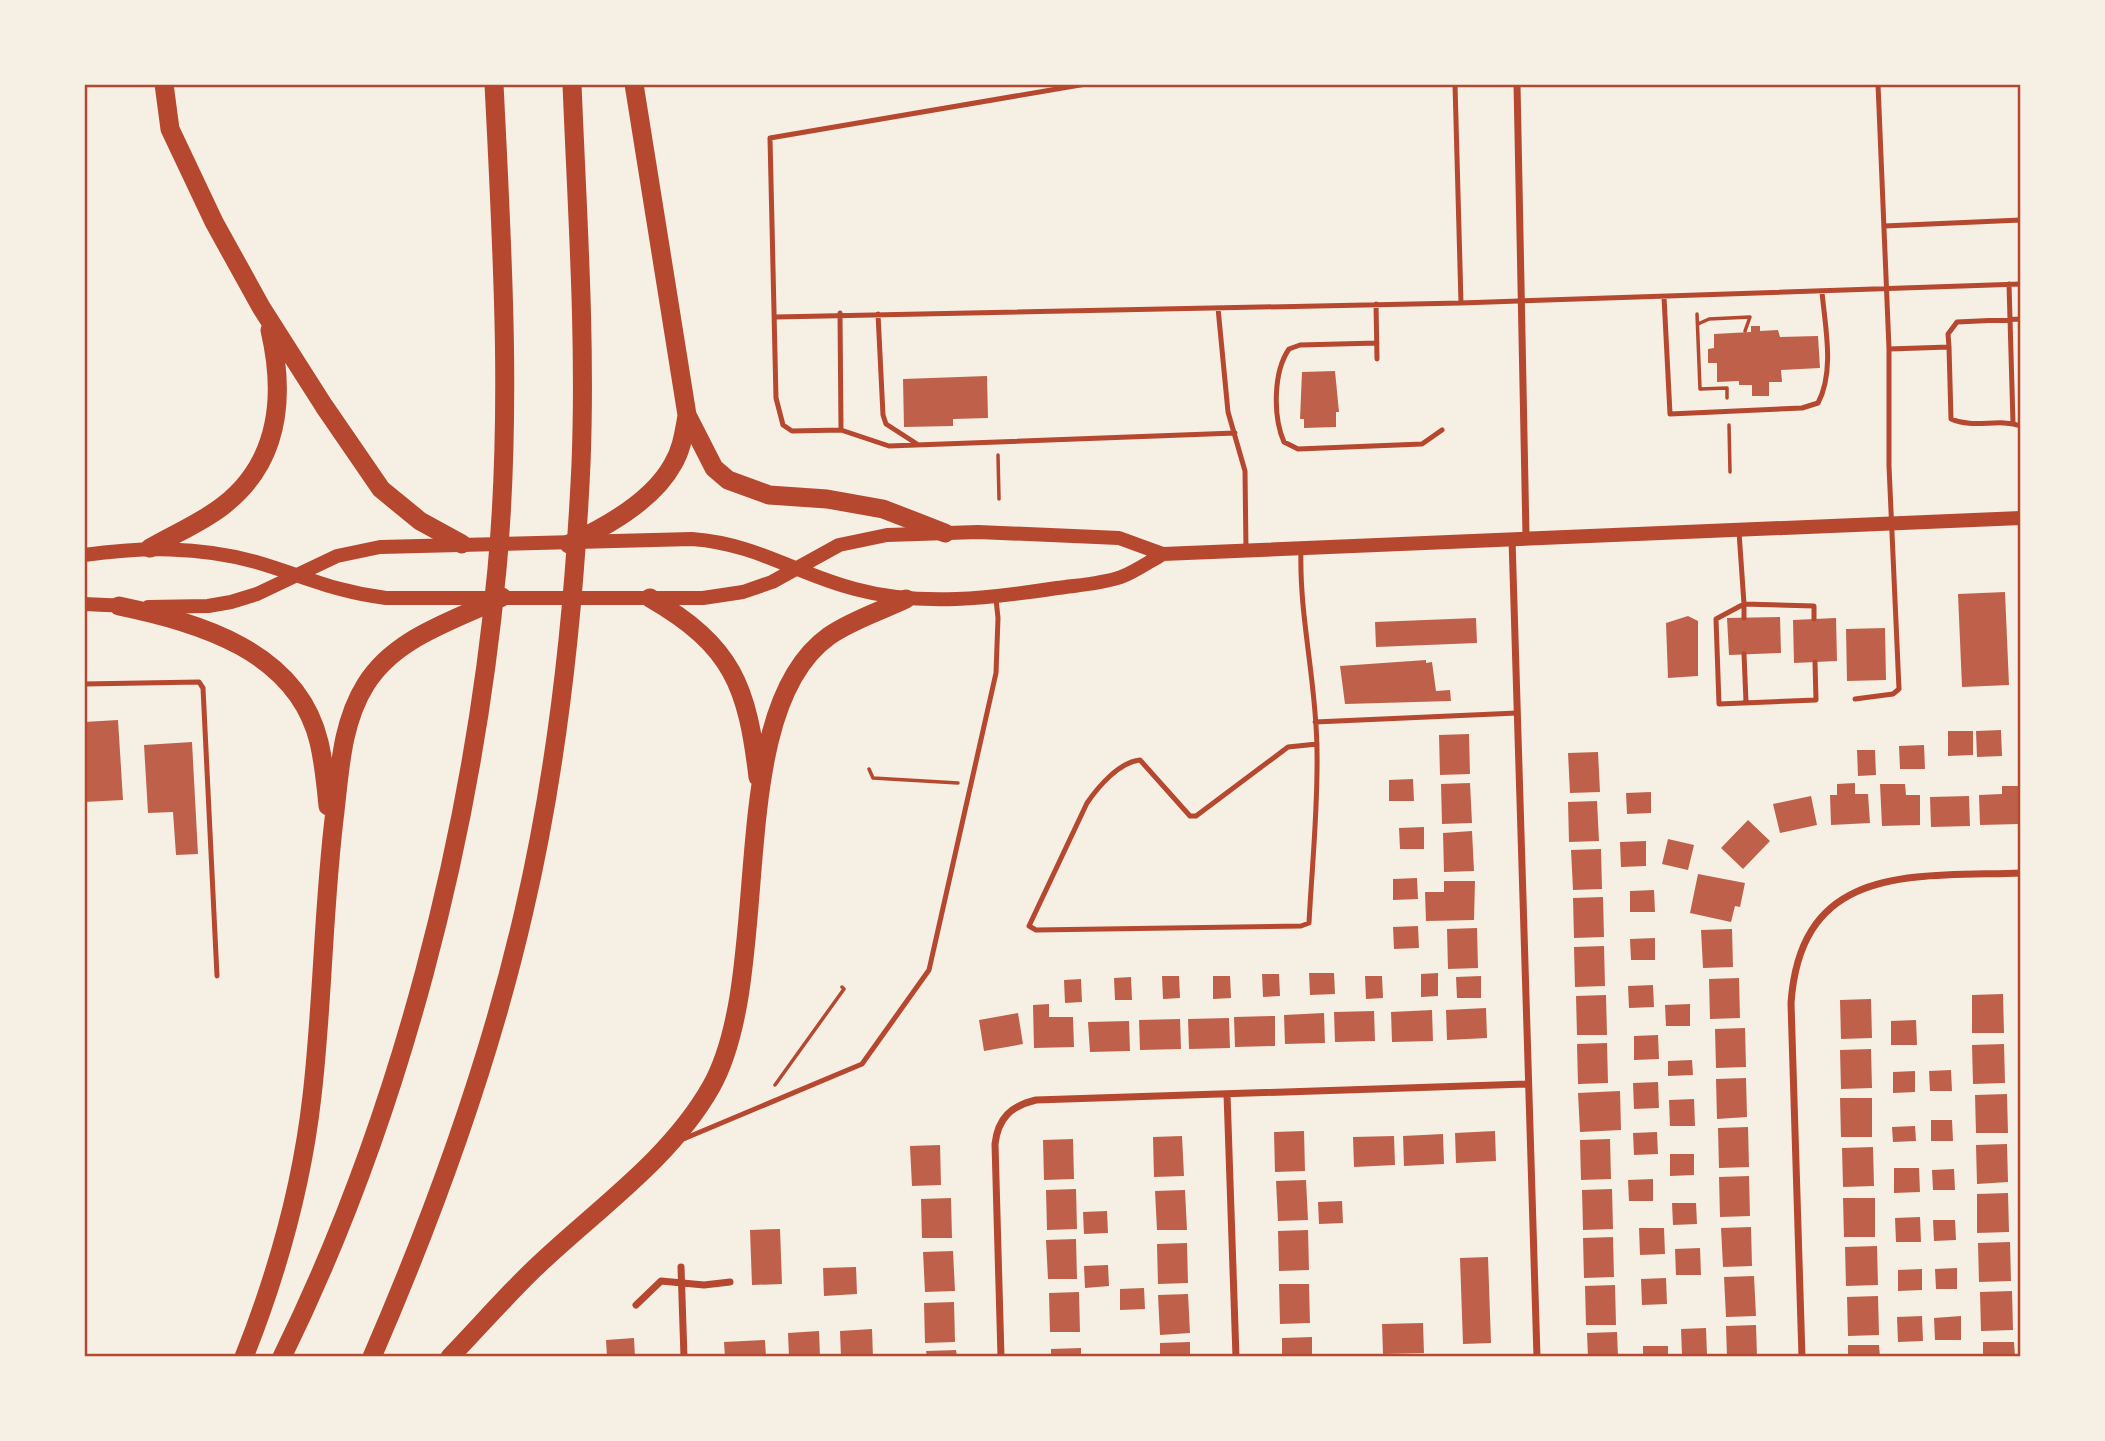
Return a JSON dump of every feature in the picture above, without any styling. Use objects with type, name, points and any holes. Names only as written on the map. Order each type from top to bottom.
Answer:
[{"type":"highway","points":[[164,84],[165,113],[179,152],[261,307],[381,489],[420,521],[462,544]]},
{"type":"highway","points":[[282,1357],[356,1189],[410,1023],[449,861],[479,713],[497,568],[503,461],[503,264],[494,84]]},
{"type":"highway","points":[[372,1357],[418,1249],[506,985],[525,909],[541,820],[564,668],[581,460],[581,320],[572,84]]},
{"type":"highway","points":[[634,84],[687,415],[714,468],[728,480],[747,489],[769,495],[827,499],[883,509],[945,533]]},
{"type":"highway","points":[[150,548],[222,508],[253,478],[264,457],[276,422],[278,388],[272,341],[261,307]]},
{"type":"highway","points":[[569,544],[601,530],[661,481],[673,464],[682,442],[687,415]]},
{"type":"highway","points":[[244,1357],[277,1262],[306,1137],[315,1058],[332,834],[343,741],[367,683],[378,668],[413,638],[504,596]]},
{"type":"highway","points":[[650,598],[686,621],[706,639],[738,681],[750,714],[759,792]]},
{"type":"highway","points":[[450,1357],[533,1269],[678,1136],[710,1088],[730,1048],[739,1009],[759,792],[785,692],[803,662],[829,636],[906,599]]},
{"type":"highway","points":[[120,606],[170,617],[237,642],[280,674],[303,704],[319,741],[332,834]]},
{"type":"main road","points":[[84,555],[150,548],[219,554],[348,594],[386,598],[703,598],[743,592],[800,567],[839,545],[887,535],[1041,533],[1119,538],[1163,554],[2021,518]]},
{"type":"main road","points":[[84,604],[172,608],[219,604],[257,594],[292,575],[337,556],[380,547],[692,539],[720,541],[800,567],[855,589],[906,599],[995,596],[1121,577],[1163,554]]},
{"type":"street","points":[[1517,84],[1521,300],[1517,713],[1537,1357]]},
{"type":"street","points":[[1802,1357],[1791,1003],[1794,973],[1811,929],[1827,911],[1844,898],[1875,883],[1924,876],[2021,873]]},
{"type":"street","points":[[1001,1357],[995,1144],[1000,1121],[1007,1112],[1021,1104],[1036,1100],[1528,1084]]},
{"type":"street","points":[[1227,1094],[1236,1357]]},
{"type":"street","points":[[681,1267],[684,1357]]},
{"type":"street","points":[[636,1305],[661,1281],[704,1285],[730,1282]]},
{"type":"lane","points":[[1086,84],[770,138],[776,398],[783,425],[792,431],[841,430],[888,446],[1235,433]]},
{"type":"lane","points":[[1455,84],[1461,303]]},
{"type":"lane","points":[[1855,699],[1893,694],[1899,689],[1878,84]]},
{"type":"lane","points":[[1884,226],[2021,220]]},
{"type":"lane","points":[[2009,284],[2013,423]]},
{"type":"lane","points":[[776,317],[840,313],[1461,303],[2021,284]]},
{"type":"lane","points":[[1664,297],[1670,414],[1802,408],[1818,403],[1824,391],[1826,370],[1822,292]]},
{"type":"lane","points":[[1377,304],[1377,359]]},
{"type":"lane","points":[[1218,308],[1228,412],[1245,471],[1246,550]]},
{"type":"lane","points":[[840,313],[841,430]]},
{"type":"lane","points":[[878,314],[883,415],[886,424],[918,445]]},
{"type":"lane","points":[[2021,318],[1957,322],[1948,334],[1951,419],[1965,425],[2013,423],[2021,426]]},
{"type":"lane","points":[[1377,343],[1300,345],[1289,349],[1278,372],[1279,430],[1284,442],[1298,449],[1422,444],[1442,430]]},
{"type":"lane","points":[[1889,349],[1949,347]]},
{"type":"lane","points":[[1738,528],[1744,618]]},
{"type":"lane","points":[[1301,547],[1300,593],[1317,744],[1309,923],[1301,926],[1035,930],[1029,926],[1087,803],[1096,789],[1122,767],[1140,760],[1190,816],[1196,816],[1288,747],[1317,744]]},
{"type":"lane","points":[[667,1146],[862,1064],[929,971],[996,673],[998,618],[995,596]]},
{"type":"lane","points":[[1814,619],[1814,606],[1744,604],[1716,620],[1719,704],[1816,700],[1815,662]]},
{"type":"lane","points":[[1744,654],[1746,702]]},
{"type":"lane","points":[[84,684],[199,682],[203,688],[217,976]]},
{"type":"lane","points":[[1315,722],[1517,713]]},
{"type":"path","points":[[1698,314],[1700,389],[1727,388],[1727,398]]},
{"type":"path","points":[[1698,324],[1709,319],[1750,317],[1745,331]]},
{"type":"path","points":[[1728,422],[1730,472]]},
{"type":"path","points":[[998,451],[999,499]]},
{"type":"path","points":[[869,769],[873,778],[971,784]]},
{"type":"path","points":[[759,1107],[844,989],[842,987]]},
{"type":"building","points":[[1751,326],[1760,326],[1760,331],[1778,330],[1780,337],[1818,336],[1820,368],[1781,370],[1782,382],[1769,382],[1769,396],[1752,396],[1752,385],[1739,385],[1739,381],[1717,382],[1717,363],[1708,363],[1708,349],[1714,348],[1714,334],[1751,332]]},
{"type":"building","points":[[1335,371],[1339,412],[1336,412],[1336,427],[1304,428],[1304,419],[1300,419],[1302,372]]},
{"type":"building","points":[[987,376],[988,418],[953,419],[953,426],[904,427],[903,379]]},
{"type":"building","points":[[2005,592],[2009,685],[1962,687],[1958,594]]},
{"type":"building","points":[[1688,616],[1698,621],[1698,676],[1668,678],[1666,623]]},
{"type":"building","points":[[1780,617],[1781,653],[1729,655],[1727,618]]},
{"type":"building","points":[[1476,618],[1477,643],[1376,647],[1375,622]]},
{"type":"building","points":[[1836,618],[1837,661],[1794,663],[1793,620]]},
{"type":"building","points":[[1885,628],[1886,680],[1847,681],[1846,629]]},
{"type":"building","points":[[1426,660],[1426,663],[1432,662],[1436,691],[1450,690],[1451,701],[1345,704],[1340,666]]},
{"type":"building","points":[[118,720],[123,800],[84,802],[84,722]]},
{"type":"building","points":[[2001,730],[2002,756],[1977,757],[1976,731]]},
{"type":"building","points":[[1948,731],[1973,731],[1973,755],[1948,756]]},
{"type":"building","points":[[1469,734],[1470,774],[1440,775],[1439,735]]},
{"type":"building","points":[[192,742],[198,854],[176,855],[173,812],[148,813],[144,745]]},
{"type":"building","points":[[1924,745],[1925,769],[1900,769],[1899,746]]},
{"type":"building","points":[[1857,750],[1875,750],[1876,775],[1858,776]]},
{"type":"building","points":[[1598,752],[1600,792],[1570,793],[1568,753]]},
{"type":"building","points":[[1413,779],[1414,801],[1389,801],[1389,780]]},
{"type":"building","points":[[1470,783],[1472,823],[1442,824],[1441,784]]},
{"type":"building","points":[[1855,783],[1855,794],[1868,794],[1870,823],[1831,825],[1830,795],[1837,795],[1837,784]]},
{"type":"building","points":[[1880,784],[1905,784],[1906,795],[1920,795],[1920,825],[1882,826]]},
{"type":"building","points":[[2002,786],[2018,786],[2019,824],[1980,825],[1979,795],[2002,794]]},
{"type":"building","points":[[1651,792],[1651,813],[1627,814],[1626,793]]},
{"type":"building","points":[[1811,796],[1817,825],[1780,833],[1773,804]]},
{"type":"building","points":[[1969,796],[1970,826],[1931,827],[1930,797]]},
{"type":"building","points":[[1597,801],[1599,841],[1569,842],[1568,802]]},
{"type":"building","points":[[1748,820],[1770,841],[1743,869],[1721,848]]},
{"type":"building","points":[[1424,827],[1424,849],[1400,849],[1399,828]]},
{"type":"building","points":[[1472,831],[1474,871],[1444,872],[1443,833]]},
{"type":"building","points":[[1668,839],[1694,845],[1688,870],[1662,864]]},
{"type":"building","points":[[1646,841],[1646,866],[1621,867],[1620,842]]},
{"type":"building","points":[[1601,849],[1602,889],[1573,890],[1571,850]]},
{"type":"building","points":[[1698,874],[1745,883],[1740,907],[1735,906],[1731,922],[1690,913]]},
{"type":"building","points":[[1417,878],[1418,899],[1393,900],[1393,879]]},
{"type":"building","points":[[1444,881],[1475,881],[1474,920],[1426,921],[1425,892],[1444,892]]},
{"type":"building","points":[[1654,890],[1655,912],[1630,912],[1630,891]]},
{"type":"building","points":[[1603,897],[1604,937],[1574,938],[1573,898]]},
{"type":"building","points":[[1418,926],[1419,948],[1394,949],[1393,927]]},
{"type":"building","points":[[1477,928],[1478,968],[1448,969],[1447,929]]},
{"type":"building","points":[[1732,929],[1733,967],[1703,968],[1701,930]]},
{"type":"building","points":[[1655,938],[1655,960],[1631,960],[1630,939]]},
{"type":"building","points":[[1604,946],[1605,986],[1575,987],[1574,947]]},
{"type":"building","points":[[1309,973],[1334,973],[1335,994],[1310,995]]},
{"type":"building","points":[[1438,973],[1438,996],[1421,997],[1421,974]]},
{"type":"building","points":[[1262,974],[1279,974],[1280,996],[1263,997]]},
{"type":"building","points":[[1162,976],[1179,976],[1180,998],[1163,999]]},
{"type":"building","points":[[1213,976],[1230,976],[1231,998],[1213,999]]},
{"type":"building","points":[[1365,976],[1382,976],[1383,998],[1366,999]]},
{"type":"building","points":[[1481,976],[1481,998],[1457,998],[1456,977]]},
{"type":"building","points":[[1131,977],[1132,1000],[1115,1000],[1114,978]]},
{"type":"building","points":[[1739,978],[1740,1018],[1710,1019],[1709,979]]},
{"type":"building","points":[[1081,979],[1082,1002],[1065,1003],[1064,980]]},
{"type":"building","points":[[1653,985],[1654,1007],[1629,1008],[1628,986]]},
{"type":"building","points":[[2003,994],[2004,1033],[1972,1033],[1972,995]]},
{"type":"building","points":[[1606,995],[1607,1035],[1577,1035],[1576,996]]},
{"type":"building","points":[[1871,999],[1872,1038],[1841,1039],[1840,1000]]},
{"type":"building","points":[[1049,1004],[1049,1017],[1073,1017],[1074,1047],[1034,1048],[1033,1005]]},
{"type":"building","points":[[1690,1004],[1690,1026],[1666,1026],[1665,1005]]},
{"type":"building","points":[[1486,1008],[1487,1038],[1447,1040],[1446,1010]]},
{"type":"building","points":[[1432,1010],[1433,1041],[1392,1042],[1391,1012]]},
{"type":"building","points":[[1374,1011],[1375,1041],[1335,1042],[1334,1012]]},
{"type":"building","points":[[1018,1013],[1023,1044],[984,1051],[979,1020]]},
{"type":"building","points":[[1324,1013],[1325,1043],[1285,1044],[1284,1015]]},
{"type":"building","points":[[1275,1016],[1275,1046],[1235,1047],[1234,1017]]},
{"type":"building","points":[[1229,1018],[1230,1048],[1189,1049],[1188,1019]]},
{"type":"building","points":[[1180,1019],[1181,1049],[1140,1050],[1139,1020]]},
{"type":"building","points":[[1916,1020],[1917,1045],[1891,1045],[1891,1021]]},
{"type":"building","points":[[1129,1021],[1130,1051],[1090,1052],[1088,1022]]},
{"type":"building","points":[[1745,1028],[1746,1067],[1716,1068],[1715,1029]]},
{"type":"building","points":[[1658,1035],[1659,1059],[1634,1060],[1634,1036]]},
{"type":"building","points":[[1607,1043],[1608,1083],[1578,1084],[1577,1044]]},
{"type":"building","points":[[2004,1044],[2005,1083],[1973,1084],[1972,1045]]},
{"type":"building","points":[[1871,1049],[1872,1088],[1841,1089],[1840,1050]]},
{"type":"building","points":[[1692,1060],[1693,1075],[1668,1076],[1668,1061]]},
{"type":"building","points":[[1951,1070],[1952,1091],[1930,1091],[1929,1071]]},
{"type":"building","points":[[1915,1071],[1915,1092],[1893,1093],[1893,1072]]},
{"type":"building","points":[[1746,1078],[1747,1117],[1717,1119],[1716,1079]]},
{"type":"building","points":[[1658,1082],[1659,1108],[1634,1109],[1633,1083]]},
{"type":"building","points":[[1620,1091],[1621,1130],[1580,1132],[1578,1093]]},
{"type":"building","points":[[2007,1094],[2008,1133],[1976,1133],[1975,1095]]},
{"type":"building","points":[[1840,1098],[1872,1098],[1872,1137],[1841,1137]]},
{"type":"building","points":[[1694,1099],[1695,1126],[1670,1126],[1669,1100]]},
{"type":"building","points":[[1931,1120],[1952,1120],[1953,1141],[1931,1141]]},
{"type":"building","points":[[1915,1126],[1916,1141],[1893,1142],[1892,1127]]},
{"type":"building","points":[[1748,1127],[1749,1167],[1719,1168],[1718,1128]]},
{"type":"building","points":[[1304,1131],[1305,1171],[1275,1172],[1274,1132]]},
{"type":"building","points":[[1495,1131],[1496,1161],[1456,1163],[1455,1133]]},
{"type":"building","points":[[1657,1132],[1658,1154],[1634,1155],[1633,1133]]},
{"type":"building","points":[[1443,1134],[1444,1164],[1404,1166],[1403,1136]]},
{"type":"building","points":[[1182,1136],[1184,1176],[1154,1177],[1153,1137]]},
{"type":"building","points":[[1394,1136],[1395,1165],[1354,1167],[1353,1137]]},
{"type":"building","points":[[1073,1139],[1074,1179],[1044,1180],[1043,1140]]},
{"type":"building","points":[[1610,1139],[1611,1179],[1581,1180],[1580,1140]]},
{"type":"building","points":[[2007,1144],[2008,1182],[1977,1184],[1976,1145]]},
{"type":"building","points":[[940,1145],[941,1185],[912,1186],[910,1146]]},
{"type":"building","points":[[1873,1147],[1874,1186],[1843,1187],[1842,1148]]},
{"type":"building","points":[[1670,1154],[1694,1154],[1694,1175],[1670,1176]]},
{"type":"building","points":[[1894,1168],[1919,1168],[1920,1192],[1894,1193]]},
{"type":"building","points":[[1954,1169],[1955,1190],[1933,1190],[1932,1170]]},
{"type":"building","points":[[1749,1176],[1750,1216],[1720,1217],[1719,1177]]},
{"type":"building","points":[[1653,1179],[1653,1201],[1629,1201],[1628,1180]]},
{"type":"building","points":[[1306,1180],[1308,1220],[1278,1221],[1276,1181]]},
{"type":"building","points":[[1076,1189],[1077,1229],[1047,1230],[1046,1190]]},
{"type":"building","points":[[1612,1189],[1613,1229],[1583,1230],[1582,1190]]},
{"type":"building","points":[[1185,1190],[1187,1230],[1157,1230],[1155,1191]]},
{"type":"building","points":[[2008,1193],[2009,1232],[1977,1233],[1977,1194]]},
{"type":"building","points":[[951,1198],[952,1238],[922,1238],[921,1199]]},
{"type":"building","points":[[1843,1198],[1875,1198],[1875,1237],[1844,1237]]},
{"type":"building","points":[[1342,1201],[1343,1223],[1319,1224],[1318,1202]]},
{"type":"building","points":[[1672,1203],[1696,1203],[1697,1224],[1673,1225]]},
{"type":"building","points":[[1107,1211],[1108,1233],[1084,1234],[1083,1212]]},
{"type":"building","points":[[1920,1217],[1921,1242],[1896,1242],[1895,1218]]},
{"type":"building","points":[[1933,1220],[1955,1220],[1956,1240],[1934,1241]]},
{"type":"building","points":[[1751,1227],[1752,1266],[1723,1267],[1721,1228]]},
{"type":"building","points":[[1639,1228],[1664,1228],[1665,1254],[1640,1255]]},
{"type":"building","points":[[780,1229],[782,1284],[752,1285],[750,1230]]},
{"type":"building","points":[[1308,1230],[1309,1270],[1279,1271],[1278,1231]]},
{"type":"building","points":[[1613,1237],[1614,1277],[1584,1278],[1583,1238]]},
{"type":"building","points":[[1076,1239],[1077,1279],[1048,1279],[1046,1240]]},
{"type":"building","points":[[2010,1242],[2011,1281],[1979,1282],[1978,1243]]},
{"type":"building","points":[[1187,1243],[1188,1283],[1158,1284],[1157,1244]]},
{"type":"building","points":[[1877,1246],[1878,1285],[1846,1286],[1845,1247]]},
{"type":"building","points":[[1700,1248],[1701,1275],[1676,1275],[1675,1249]]},
{"type":"building","points":[[953,1251],[955,1291],[925,1292],[923,1252]]},
{"type":"building","points":[[1488,1257],[1491,1343],[1463,1344],[1460,1258]]},
{"type":"building","points":[[1108,1265],[1109,1286],[1085,1288],[1084,1266]]},
{"type":"building","points":[[856,1267],[857,1294],[824,1296],[823,1268]]},
{"type":"building","points":[[1957,1268],[1957,1289],[1936,1289],[1935,1269]]},
{"type":"building","points":[[1922,1269],[1922,1290],[1898,1291],[1898,1270]]},
{"type":"building","points":[[1754,1276],[1756,1316],[1726,1317],[1724,1277]]},
{"type":"building","points":[[1666,1278],[1667,1304],[1642,1305],[1641,1279]]},
{"type":"building","points":[[1279,1284],[1309,1284],[1310,1323],[1280,1324]]},
{"type":"building","points":[[1615,1285],[1616,1325],[1586,1325],[1585,1286]]},
{"type":"building","points":[[1144,1288],[1145,1309],[1120,1310],[1120,1289]]},
{"type":"building","points":[[2012,1291],[2013,1330],[1981,1331],[1980,1292]]},
{"type":"building","points":[[1079,1292],[1080,1332],[1050,1332],[1049,1293]]},
{"type":"building","points":[[1188,1294],[1190,1333],[1160,1335],[1158,1295]]},
{"type":"building","points":[[1878,1296],[1879,1335],[1848,1336],[1847,1297]]},
{"type":"building","points":[[954,1302],[955,1342],[925,1343],[924,1303]]},
{"type":"building","points":[[1922,1316],[1923,1341],[1898,1342],[1897,1317]]},
{"type":"building","points":[[1961,1316],[1961,1340],[1935,1340],[1934,1318]]},
{"type":"building","points":[[1423,1323],[1424,1353],[1383,1354],[1382,1324]]},
{"type":"building","points":[[1756,1325],[1757,1357],[1727,1357],[1726,1326]]},
{"type":"building","points":[[1706,1328],[1707,1355],[1682,1355],[1681,1329]]},
{"type":"building","points":[[872,1329],[873,1357],[841,1357],[840,1331]]},
{"type":"building","points":[[819,1331],[820,1357],[789,1357],[788,1333]]},
{"type":"building","points":[[1617,1332],[1618,1357],[1588,1357],[1587,1333]]},
{"type":"building","points":[[1312,1337],[1312,1357],[1282,1357],[1282,1338]]},
{"type":"building","points":[[634,1338],[635,1357],[607,1357],[606,1340]]},
{"type":"building","points":[[765,1340],[766,1357],[725,1357],[724,1342]]},
{"type":"building","points":[[1190,1342],[1190,1357],[1160,1357],[1160,1343]]},
{"type":"building","points":[[1983,1342],[2014,1342],[2015,1357],[1983,1357]]},
{"type":"building","points":[[1848,1345],[1879,1345],[1880,1357],[1848,1357]]},
{"type":"building","points":[[1643,1346],[1668,1346],[1668,1357],[1643,1357]]},
{"type":"building","points":[[1081,1348],[1081,1357],[1051,1357],[1051,1349]]},
{"type":"building","points":[[956,1350],[957,1357],[927,1357],[926,1351]]}]
